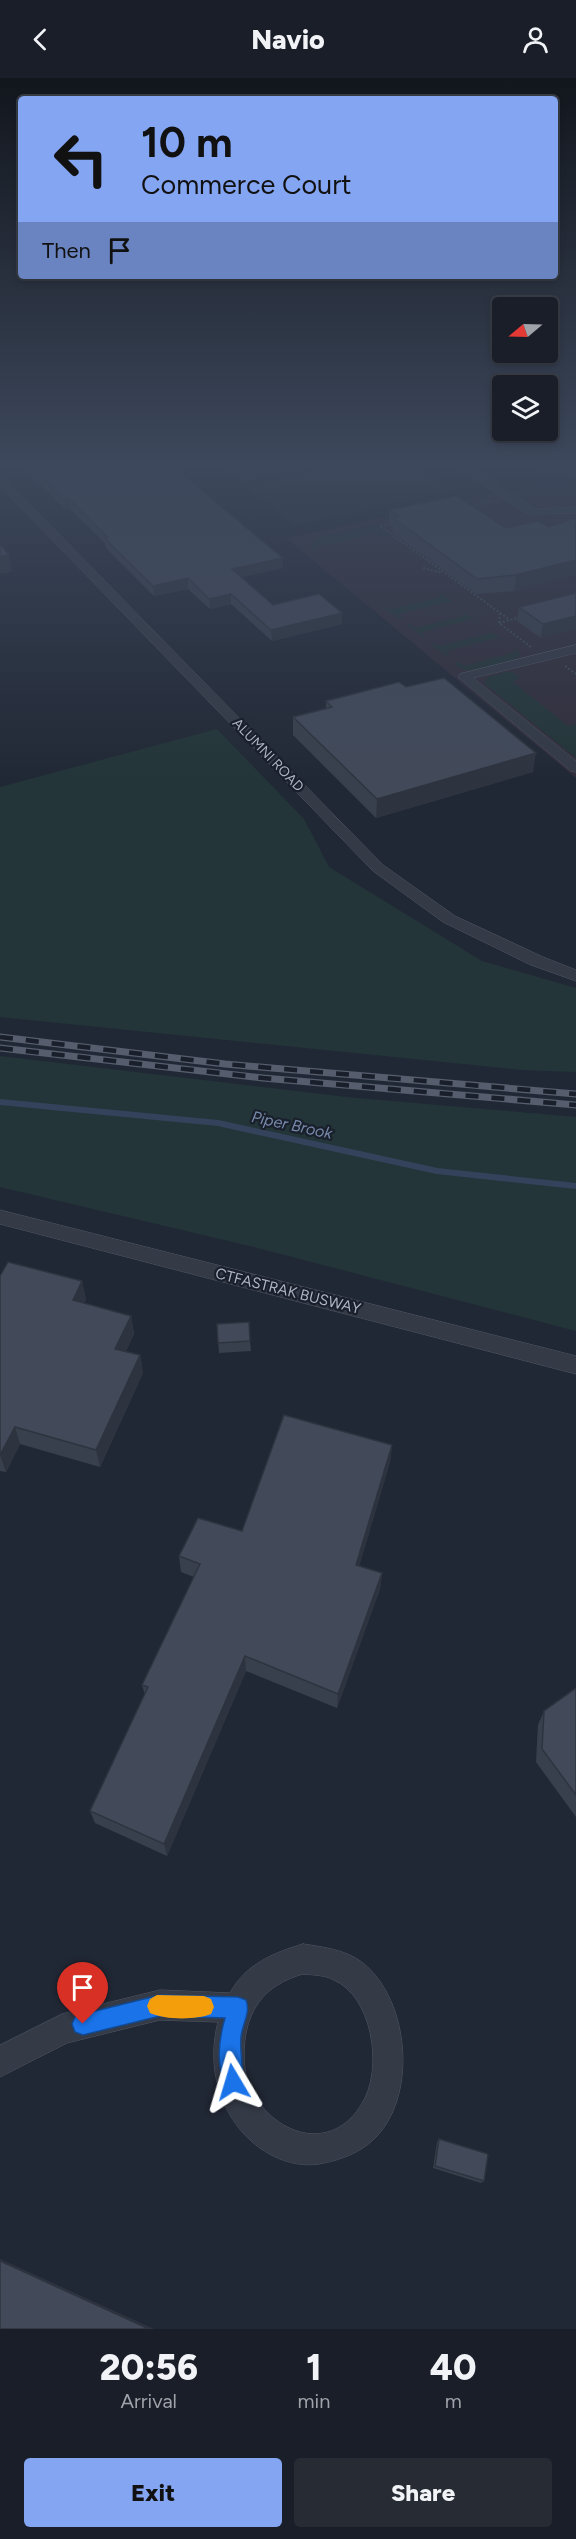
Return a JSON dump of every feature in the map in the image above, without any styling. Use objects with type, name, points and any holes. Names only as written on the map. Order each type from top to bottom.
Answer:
[{"type":"street","name":"ALUMNI ROAD","points":[[88,570],[378,868],[449,919],[537,962],[576,976]]},
{"type":"street","points":[[576,649],[464,677],[576,768]]},
{"type":"street","name":"CTFASTRAK BUSWAY","points":[[0,1217],[576,1365]]},
{"type":"street","points":[[303,1959],[329,1962],[353,1974],[373,1996],[386,2025],[390,2057],[385,2090],[371,2118],[350,2138],[326,2149],[299,2150],[274,2140],[252,2122],[237,2097],[230,2067],[230,2036],[238,2008],[254,1983],[277,1966],[303,1959]]},
{"type":"street","points":[[0,2062],[62,2030],[160,2005],[238,2008]]},
{"type":"path","points":[[432,570],[445,573]]},
{"type":"path","points":[[441,570],[510,620]]},
{"type":"path","points":[[499,623],[500,613]]},
{"type":"path","points":[[499,623],[528,616]]},
{"type":"path","points":[[499,623],[536,651]]},
{"type":"shaded area","points":[[325,570],[576,570],[576,778]]},
{"type":"shaded area","points":[[440,593],[457,605],[449,602],[399,614],[402,618],[400,619],[383,607],[391,609],[441,597],[438,594]]},
{"type":"shaded area","points":[[462,611],[480,623],[473,619],[422,632],[425,636],[423,637],[407,625],[410,624],[415,628],[466,615]]},
{"type":"shaded area","points":[[486,629],[505,641],[497,638],[446,651],[450,655],[447,656],[430,644],[434,643],[439,646],[491,633]]},
{"type":"shaded area","points":[[513,647],[521,654],[512,660],[496,665],[467,670],[454,664],[458,662],[464,666],[516,652]]},
{"type":"shaded area","points":[[513,672],[520,678],[513,682],[568,726],[576,724],[576,758],[484,683],[488,677]]},
{"type":"shaded area","points":[[217,729],[304,819],[329,867],[482,961],[576,988],[576,1072],[523,1070],[0,1017],[0,787]]},
{"type":"shaded area","points":[[0,1056],[346,1097],[576,1117],[576,1331],[254,1247],[0,1187]]},
{"type":"building","points":[[137,570],[233,570],[273,605],[319,594],[342,613],[271,630],[231,594],[209,599],[188,578],[153,586]]},
{"type":"building","points":[[465,570],[536,570],[516,575],[477,579]]},
{"type":"building","points":[[576,593],[576,616],[543,624],[519,607]]},
{"type":"building","points":[[444,678],[536,753],[377,799],[293,717],[332,707],[326,701],[399,682],[406,687]]},
{"type":"building","points":[[8,1262],[82,1281],[73,1300],[131,1316],[115,1349],[140,1355],[96,1450],[15,1427],[0,1455],[0,1276]]},
{"type":"building","points":[[249,1322],[250,1341],[218,1343],[217,1324]]},
{"type":"building","points":[[284,1415],[392,1445],[356,1565],[382,1573],[338,1694],[245,1656],[164,1844],[90,1811],[148,1687],[142,1685],[200,1564],[179,1556],[198,1518],[242,1531]]},
{"type":"building","points":[[576,1688],[576,1795],[542,1749],[544,1711]]},
{"type":"building","points":[[439,2139],[488,2154],[484,2181],[435,2166]]},
{"type":"building","points":[[0,2261],[149,2329],[0,2329]]},
{"type":"waterway","name":"Piper Brook","points":[[0,1102],[218,1123],[437,1171],[576,1186]]},
{"type":"railway","points":[[0,1037],[225,1064],[576,1094]]},
{"type":"railway","points":[[0,1048],[263,1078],[576,1105]]},
{"type":"slow traffic","points":[[157,2006],[204,2007]]},
{"type":"route","points":[[83,2024],[160,2005],[238,2008],[230,2036],[230,2067],[233,2082]]}]
